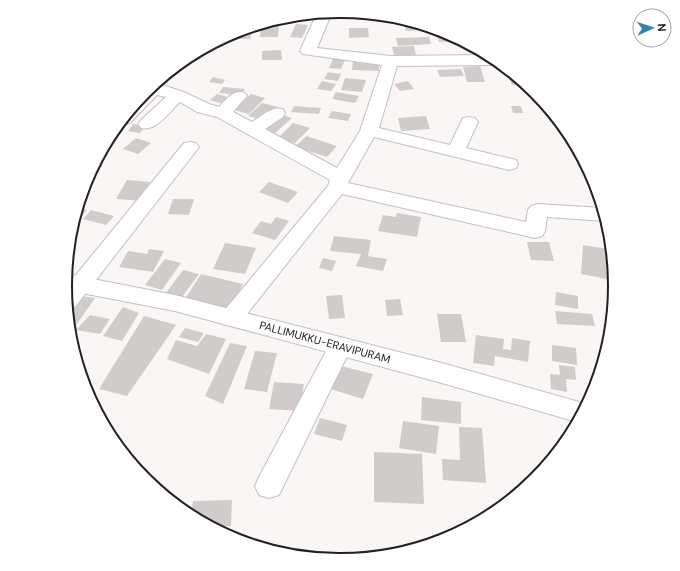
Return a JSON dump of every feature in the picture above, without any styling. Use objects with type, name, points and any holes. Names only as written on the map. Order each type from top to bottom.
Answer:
[{"type":"street","points":[[322,19],[308,51],[391,61],[483,59]]},
{"type":"street","points":[[231,318],[338,182],[369,131],[391,61]]},
{"type":"street","points":[[158,89],[178,95],[203,108],[223,113],[254,129],[338,182],[535,231],[538,210],[598,215]]},
{"type":"street","points":[[147,124],[178,95]]},
{"type":"street","points":[[223,113],[239,96]]},
{"type":"street","points":[[254,129],[277,113]]},
{"type":"street","points":[[456,150],[469,122]]},
{"type":"street","points":[[369,131],[456,150],[509,164]]},
{"type":"street","points":[[72,289],[190,146]]},
{"type":"street","name":"PALLIMUKKU-ERAVIPURAM","points":[[72,290],[175,304],[340,346],[575,413]]},
{"type":"street","points":[[269,486],[340,346]]},
{"type":"building","points":[[296,24],[308,25],[302,38],[290,37]]},
{"type":"building","points":[[279,25],[278,37],[260,37],[261,30]]},
{"type":"building","points":[[405,26],[419,30],[406,31]]},
{"type":"building","points":[[349,28],[368,28],[369,37],[349,38]]},
{"type":"building","points":[[252,33],[250,39],[236,39]]},
{"type":"building","points":[[437,36],[449,42],[439,42]]},
{"type":"building","points":[[429,37],[431,44],[398,46],[396,38]]},
{"type":"building","points":[[414,46],[416,55],[394,55],[392,47]]},
{"type":"building","points":[[281,50],[282,60],[262,60],[262,51]]},
{"type":"building","points":[[334,56],[346,58],[341,69],[329,68]]},
{"type":"building","points":[[353,61],[379,62],[379,71],[352,70]]},
{"type":"building","points":[[480,66],[485,82],[467,82],[463,67]]},
{"type":"building","points":[[461,69],[464,76],[440,77],[437,70]]},
{"type":"building","points":[[328,72],[341,74],[338,81],[324,79]]},
{"type":"building","points":[[213,77],[225,80],[222,84],[209,82]]},
{"type":"building","points":[[345,78],[366,80],[362,92],[341,90]]},
{"type":"building","points":[[510,79],[517,85],[512,85]]},
{"type":"building","points":[[322,81],[336,84],[331,91],[317,89]]},
{"type":"building","points":[[408,81],[414,89],[400,91],[394,84]]},
{"type":"building","points":[[223,87],[245,89],[241,95],[219,93]]},
{"type":"building","points":[[336,92],[359,96],[355,103],[332,99]]},
{"type":"building","points":[[217,94],[234,99],[227,105],[210,100]]},
{"type":"building","points":[[251,94],[265,98],[249,114],[234,110]]},
{"type":"building","points":[[262,103],[278,107],[265,121],[248,116]]},
{"type":"building","points":[[294,106],[321,108],[319,114],[291,112]]},
{"type":"building","points":[[511,106],[521,106],[523,113],[513,113]]},
{"type":"building","points":[[332,111],[351,114],[348,121],[328,118]]},
{"type":"building","points":[[279,114],[292,118],[274,134],[260,129]]},
{"type":"building","points":[[426,116],[430,129],[401,131],[398,118]]},
{"type":"building","points":[[293,123],[310,128],[295,143],[278,138]]},
{"type":"building","points":[[133,124],[145,126],[140,133],[128,131]]},
{"type":"building","points":[[306,136],[337,146],[327,157],[295,147]]},
{"type":"building","points":[[136,138],[151,143],[138,154],[123,149]]},
{"type":"building","points":[[127,180],[150,182],[146,189],[149,189],[143,201],[116,199]]},
{"type":"building","points":[[269,182],[298,192],[288,203],[259,192]]},
{"type":"building","points":[[173,199],[194,199],[189,215],[168,214]]},
{"type":"building","points":[[84,209],[87,210],[82,216]]},
{"type":"building","points":[[91,210],[114,216],[106,225],[83,219]]},
{"type":"building","points":[[397,213],[421,217],[417,237],[378,231],[383,215],[396,217]]},
{"type":"building","points":[[276,217],[289,221],[275,240],[252,233],[261,221],[271,224]]},
{"type":"building","points":[[334,236],[371,240],[368,256],[387,259],[383,271],[356,266],[361,254],[330,251]]},
{"type":"building","points":[[527,242],[549,242],[554,261],[531,260]]},
{"type":"building","points":[[225,243],[256,248],[245,274],[213,269]]},
{"type":"building","points":[[583,245],[605,248],[608,279],[581,274]]},
{"type":"building","points":[[149,249],[164,251],[153,272],[119,267],[128,251],[147,254]]},
{"type":"building","points":[[323,258],[336,261],[332,271],[319,268]]},
{"type":"building","points":[[165,259],[181,263],[162,290],[145,285]]},
{"type":"building","points":[[183,270],[199,274],[182,297],[166,293]]},
{"type":"building","points":[[201,274],[243,284],[228,310],[185,299]]},
{"type":"building","points":[[556,292],[578,296],[578,309],[555,305]]},
{"type":"building","points":[[74,295],[95,298],[76,325],[73,303]]},
{"type":"building","points":[[342,295],[345,318],[329,319],[326,296]]},
{"type":"building","points":[[400,299],[403,315],[387,316],[385,300]]},
{"type":"building","points":[[123,307],[139,313],[122,341],[103,336]]},
{"type":"building","points":[[555,311],[592,314],[595,326],[557,324]]},
{"type":"building","points":[[437,314],[461,314],[466,342],[441,342]]},
{"type":"building","points":[[90,315],[110,319],[100,334],[77,329]]},
{"type":"building","points":[[144,316],[176,325],[127,396],[99,389]]},
{"type":"building","points":[[185,328],[204,333],[198,342],[179,337]]},
{"type":"building","points":[[206,334],[226,339],[209,374],[167,359],[176,340],[197,346]]},
{"type":"building","points":[[476,335],[504,339],[503,349],[511,350],[512,338],[530,341],[528,362],[495,356],[494,366],[473,363]]},
{"type":"building","points":[[230,343],[247,346],[223,404],[205,396]]},
{"type":"building","points":[[552,345],[576,348],[577,365],[552,361]]},
{"type":"building","points":[[255,351],[277,353],[267,392],[244,389]]},
{"type":"building","points":[[337,365],[373,374],[363,399],[327,388]]},
{"type":"building","points":[[559,365],[575,367],[576,380],[566,379],[567,392],[551,389],[550,374],[560,375]]},
{"type":"building","points":[[274,382],[304,384],[300,411],[269,409]]},
{"type":"building","points":[[422,397],[461,402],[461,424],[421,420]]},
{"type":"building","points":[[320,418],[347,425],[342,441],[314,434]]},
{"type":"building","points":[[403,421],[439,426],[436,454],[399,448]]},
{"type":"building","points":[[459,427],[482,428],[486,483],[443,480],[442,459],[460,460]]},
{"type":"building","points":[[374,452],[422,454],[424,504],[374,502]]},
{"type":"building","points":[[232,500],[231,526],[224,526],[192,509],[193,501]]}]
